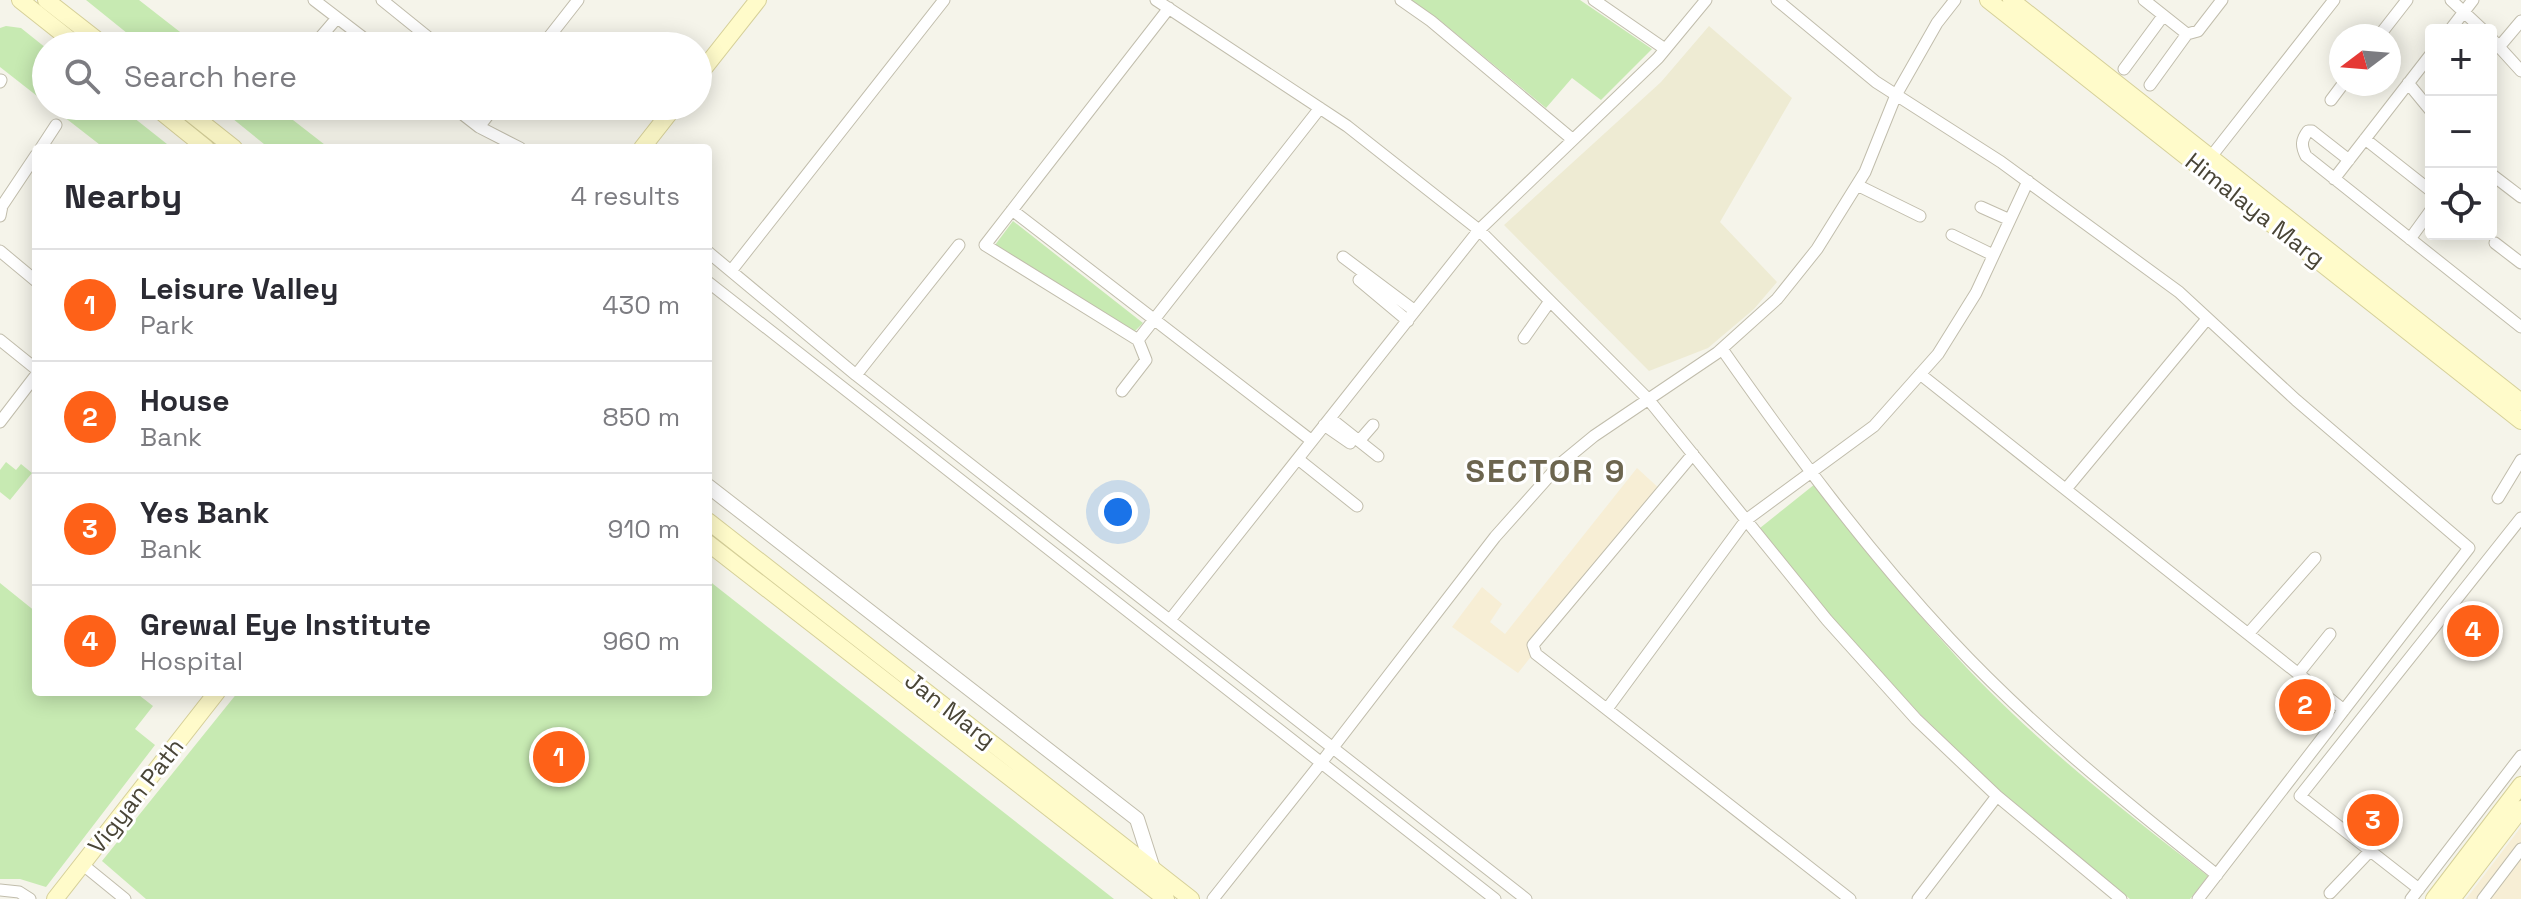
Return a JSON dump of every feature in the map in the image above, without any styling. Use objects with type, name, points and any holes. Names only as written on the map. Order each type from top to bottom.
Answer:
[{"type":"main road","points":[[6,0],[12,0]]},
{"type":"main road","points":[[20,0],[60,32]]},
{"type":"main road","points":[[46,0],[87,32]]},
{"type":"main road","points":[[712,58],[758,0]]},
{"type":"main road","name":"Himalaya Marg","points":[[1988,0],[2521,402]]},
{"type":"main road","points":[[2011,0],[2206,163]]},
{"type":"main road","points":[[171,120],[201,144]]},
{"type":"main road","points":[[199,120],[229,144]]},
{"type":"main road","points":[[645,144],[664,120]]},
{"type":"main road","name":"Himalaya Marg","points":[[2206,163],[2272,232],[2521,421]]},
{"type":"main road","name":"Jan Marg","points":[[712,524],[1191,899]]},
{"type":"main road","name":"Jan Marg","points":[[712,546],[1166,899]]},
{"type":"main road","name":"Vigyan Path","points":[[55,899],[214,696]]},
{"type":"main road","points":[[2434,899],[2521,785]]},
{"type":"main road","points":[[2452,899],[2521,809]]},
{"type":"street","points":[[314,0],[356,32]]},
{"type":"street","points":[[382,0],[422,32]]},
{"type":"street","points":[[553,32],[578,0]]},
{"type":"street","points":[[731,271],[944,0]]},
{"type":"street","points":[[1156,0],[1347,126],[1479,230],[1648,399],[1827,620],[1916,719],[1997,796],[2121,899]]},
{"type":"street","points":[[1401,0],[1431,21],[1572,139]]},
{"type":"street","points":[[1594,0],[1665,49]]},
{"type":"street","points":[[1170,620],[1479,230],[1665,49],[1706,0]]},
{"type":"street","points":[[1777,0],[1876,82],[2028,181],[2179,292],[2296,400],[2469,548],[2198,899]]},
{"type":"street","points":[[1213,899],[1495,537],[1560,464],[1594,436],[1722,349],[1777,299],[1817,249],[1865,172],[1896,95],[1937,23],[1955,0]]},
{"type":"street","points":[[2144,0],[2187,34]]},
{"type":"street","points":[[2150,85],[2187,34],[2198,31],[2222,0]]},
{"type":"street","points":[[2206,163],[2334,0]]},
{"type":"street","points":[[2388,24],[2407,0]]},
{"type":"street","points":[[2451,0],[2478,24]]},
{"type":"street","points":[[2454,24],[2473,0]]},
{"type":"street","points":[[1122,391],[1144,365],[1146,356],[1138,340],[985,245],[1169,8]]},
{"type":"street","points":[[2124,69],[2163,16]]},
{"type":"street","points":[[325,32],[337,18]]},
{"type":"street","points":[[2497,41],[2521,21]]},
{"type":"street","points":[[2497,45],[2521,71]]},
{"type":"street","points":[[2334,179],[2425,62]]},
{"type":"street","points":[[2408,83],[2425,104]]},
{"type":"street","points":[[2331,100],[2334,96]]},
{"type":"street","points":[[1138,340],[1320,108]]},
{"type":"street","points":[[470,120],[512,144]]},
{"type":"street","points":[[479,127],[484,120]]},
{"type":"street","points":[[44,144],[56,125]]},
{"type":"street","points":[[2349,160],[2317,134],[2308,131],[2302,147],[2306,156],[2521,327]]},
{"type":"street","points":[[2365,139],[2425,186]]},
{"type":"street","points":[[1,210],[32,161]]},
{"type":"street","points":[[2497,179],[2521,197]]},
{"type":"street","points":[[1607,709],[1746,520],[1874,426],[1938,354],[1976,293],[2028,181]]},
{"type":"street","points":[[1857,185],[1920,216]]},
{"type":"street","points":[[1981,207],[2010,220]]},
{"type":"street","points":[[1012,210],[1312,441]]},
{"type":"street","points":[[2410,239],[2425,218]]},
{"type":"street","points":[[1952,235],[1993,255]]},
{"type":"street","points":[[2495,243],[2521,263]]},
{"type":"street","points":[[856,375],[959,245]]},
{"type":"street","points":[[0,251],[32,278]]},
{"type":"street","points":[[712,255],[856,375],[1526,899]]},
{"type":"street","points":[[1343,257],[1411,316]]},
{"type":"street","points":[[1359,280],[1411,316]]},
{"type":"street","points":[[712,285],[1495,899]]},
{"type":"street","points":[[1524,338],[1550,301]]},
{"type":"street","points":[[2066,489],[2207,319]]},
{"type":"street","points":[[0,340],[32,366]]},
{"type":"street","points":[[1722,349],[1865,541],[1971,660],[2087,771],[2217,875]]},
{"type":"street","points":[[1920,374],[2344,710]]},
{"type":"street","points":[[0,422],[32,380]]},
{"type":"street","points":[[1327,421],[1359,441],[1376,459],[1327,421]]},
{"type":"street","points":[[1359,441],[1373,425]]},
{"type":"street","points":[[1693,454],[1533,645],[1536,654],[1850,899]]},
{"type":"street","points":[[1298,459],[1357,506]]},
{"type":"street","points":[[2498,498],[2521,460]]},
{"type":"street","points":[[712,489],[1137,819],[1153,869]]},
{"type":"street","points":[[2521,518],[2300,796],[2370,851],[2415,894],[2521,756]]},
{"type":"street","points":[[2248,634],[2315,558]]},
{"type":"street","points":[[2298,674],[2330,634]]},
{"type":"street","points":[[1918,899],[1997,796]]},
{"type":"street","points":[[2483,899],[2521,849]]},
{"type":"street","points":[[2330,893],[2370,851]]},
{"type":"street","points":[[82,864],[125,899]]},
{"type":"street","points":[[0,890],[19,892],[30,899]]},
{"type":"shaded area","points":[[1709,26],[1792,98],[1720,222],[1777,282],[1754,309],[1708,348],[1649,371],[1504,225],[1661,82]]},
{"type":"shaded area","points":[[1637,468],[1662,491],[1518,673],[1452,627],[1482,587],[1502,604],[1490,622],[1505,634]]},
{"type":"shaded area","points":[[2521,827],[2521,899],[2466,899]]},
{"type":"green space","points":[[86,0],[139,0],[180,32],[126,32]]},
{"type":"green space","points":[[1410,0],[1580,0],[1652,49],[1601,100],[1572,78],[1546,108],[1437,18]]},
{"type":"green space","points":[[0,28],[21,28],[32,37],[32,92],[0,67]]},
{"type":"green space","points":[[68,120],[137,120],[167,144],[99,144]]},
{"type":"green space","points":[[234,120],[293,120],[324,144],[264,144]]},
{"type":"green space","points":[[1013,221],[1143,323],[1134,332],[995,245]]},
{"type":"green space","points":[[6,462],[16,470],[21,464],[32,473],[10,500],[0,492],[0,470]]},
{"type":"green space","points":[[1815,484],[1912,606],[2007,708],[2105,795],[2208,876],[2190,899],[2130,899],[1999,790],[1919,713],[1829,615],[1760,528]]},
{"type":"green space","points":[[0,583],[32,609],[32,696],[140,696],[153,706],[135,729],[155,745],[46,887],[20,879],[0,879]]},
{"type":"green space","points":[[712,583],[1114,899],[146,899],[102,861],[235,696],[712,696]]},
{"type":"place","name":"Grewal Eye Institute","points":[[2473,631]]},
{"type":"place","name":"House","points":[[2305,705]]},
{"type":"place","name":"Leisure Valley","points":[[559,757]]},
{"type":"place","name":"Yes Bank","points":[[2373,820]]},
{"type":"district","name":"SECTOR 9","points":[[1546,471]]}]
